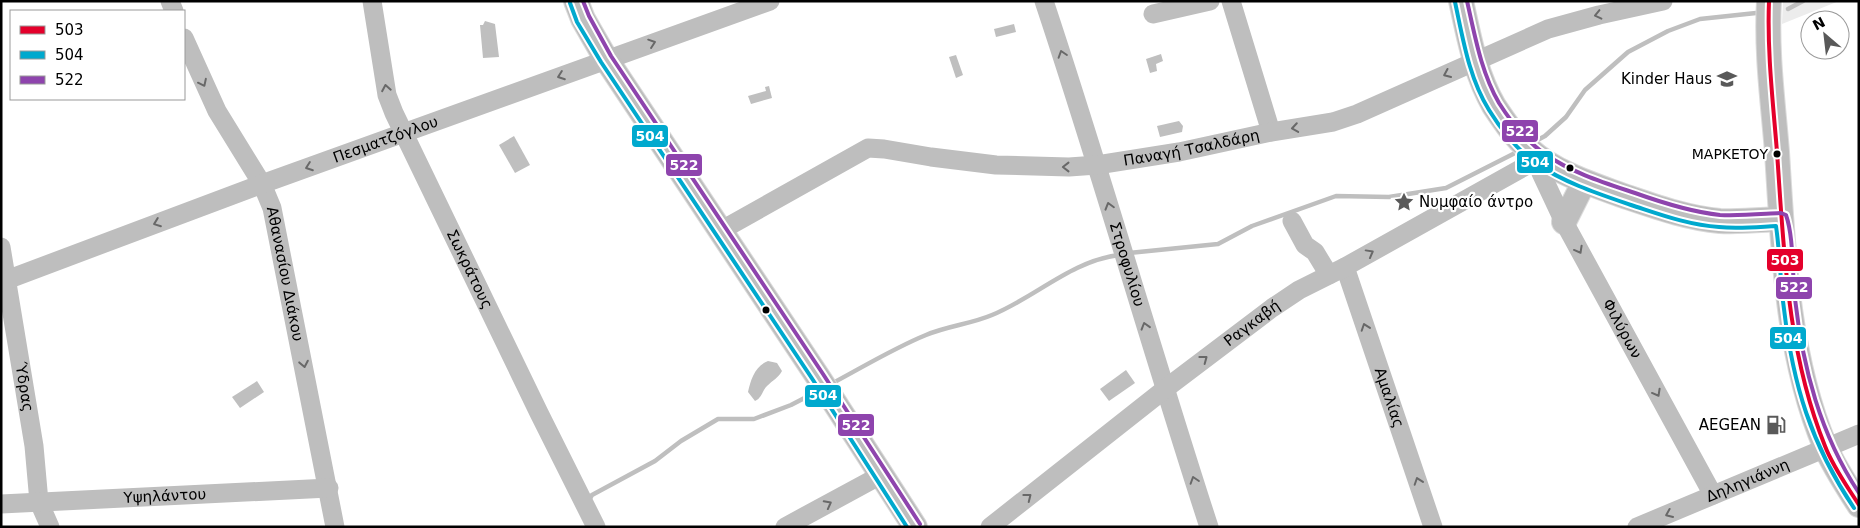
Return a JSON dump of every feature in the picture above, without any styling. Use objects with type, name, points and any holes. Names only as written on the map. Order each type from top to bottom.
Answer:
[{"type":"main road","points":[[576,1],[583,19],[606,59],[915,527]]},
{"type":"main road","points":[[1460,1],[1475,62],[1483,85],[1495,107],[1520,141],[1540,158],[1584,182],[1669,212],[1722,221],[1781,219]]},
{"type":"main road","points":[[1768,10],[1770,76],[1781,219],[1796,348],[1817,426],[1826,448],[1859,505]]},
{"type":"main road","points":[[1564,222],[1584,182]]},
{"type":"street","name":"Σωκράτους","points":[[372,1],[387,95],[403,133],[596,526]]},
{"type":"street","name":"Πεσματζόγλου","points":[[4,281],[262,184],[770,1]]},
{"type":"street","name":"Στροφυλίου","points":[[1044,1],[1209,527]]},
{"type":"street","points":[[1153,14],[1210,1]]},
{"type":"street","points":[[1231,1],[1271,132]]},
{"type":"street","name":"Παναγή Τσαλδάρη","points":[[720,231],[868,148],[884,148],[931,157],[996,165],[1069,167],[1097,165],[1178,152],[1271,132],[1334,122],[1357,114],[1548,30],[1573,21],[1663,1]]},
{"type":"street","name":"Αθανασίου Διάκου","points":[[185,40],[217,111],[262,184],[272,208],[329,488],[335,527]]},
{"type":"street","name":"Φιλύρων","points":[[1540,158],[1541,173],[1564,222],[1713,495]]},
{"type":"street","name":"Ραγκαβή","points":[[990,527],[1165,389],[1272,308],[1540,158]]},
{"type":"street","name":"Αμαλίας","points":[[1292,221],[1305,245],[1337,271],[1433,527]]},
{"type":"street","name":"Ύδρας","points":[[1,247],[4,281],[34,446],[39,502],[50,527]]},
{"type":"street","name":"Δηληγιάννη","points":[[1637,527],[1859,434]]},
{"type":"street","points":[[785,527],[881,475]]},
{"type":"street","name":"Υψηλάντου","points":[[1,504],[329,488]]},
{"type":"shaded area","points":[[1783,1],[1839,1],[1817,10],[1800,10],[1800,17],[1782,24]]},
{"type":"shaded area","points":[[485,21],[495,24],[499,57],[483,58],[480,25],[483,25]]},
{"type":"shaded area","points":[[1014,24],[1016,32],[996,37],[994,29]]},
{"type":"shaded area","points":[[1161,54],[1163,61],[1156,64],[1157,71],[1150,73],[1146,59]]},
{"type":"shaded area","points":[[956,55],[963,75],[956,78],[949,57]]},
{"type":"shaded area","points":[[769,86],[772,98],[751,104],[748,96],[766,91],[765,87]]},
{"type":"shaded area","points":[[1179,121],[1183,126],[1182,132],[1160,137],[1157,126]]},
{"type":"shaded area","points":[[514,136],[530,165],[515,173],[499,145]]},
{"type":"shaded area","points":[[768,361],[777,363],[782,371],[755,401],[748,392],[751,382],[760,366]]},
{"type":"shaded area","points":[[1126,370],[1135,383],[1109,401],[1100,389]]},
{"type":"shaded area","points":[[257,381],[264,392],[240,408],[232,397]]},
{"type":"waterway","points":[[1788,9],[1803,1]]},
{"type":"waterway","points":[[1532,143],[1545,136],[1566,117],[1585,90],[1628,52],[1668,31],[1700,19],[1756,13]]},
{"type":"waterway","points":[[1129,253],[1218,244],[1252,226],[1336,196],[1389,197],[1446,188],[1519,151]]},
{"type":"waterway","points":[[831,384],[914,340],[934,332],[992,315],[1008,308],[1085,264],[1119,255]]},
{"type":"waterway","points":[[589,500],[592,495],[655,461],[681,441],[718,419],[754,419],[791,405],[818,391]]},
{"type":"transit line","name":"522","points":[[583,1],[611,56],[823,374],[920,524]]},
{"type":"transit line","name":"522","points":[[1467,1],[1479,54],[1499,103],[1519,131],[1531,143],[1555,161],[1589,177],[1612,185],[1656,200],[1709,214],[1781,213],[1786,215],[1789,224],[1798,325],[1808,375],[1815,400],[1834,448],[1845,471],[1859,493]]},
{"type":"transit line","name":"503","points":[[1769,1],[1772,96],[1782,226],[1789,301],[1795,338],[1812,410],[1828,454],[1859,505]]},
{"type":"transit line","name":"504","points":[[1455,2],[1464,44],[1476,85],[1482,98],[1510,140],[1537,164],[1559,177],[1595,192],[1685,222],[1726,228],[1776,226],[1788,337],[1799,388],[1815,437],[1826,461],[1854,508]]},
{"type":"transit line","name":"504","points":[[570,3],[577,22],[601,62],[813,380],[907,527]]},
{"type":"place","name":"Kinder Haus","points":[[1727,79]]},
{"type":"place","name":"ΜΑΡΚΕΤΟΥ","points":[[1777,154]]},
{"type":"place","name":"Νυμφαίο άντρο","points":[[1404,202]]},
{"type":"place","name":"AEGEAN","points":[[1776,425]]}]
